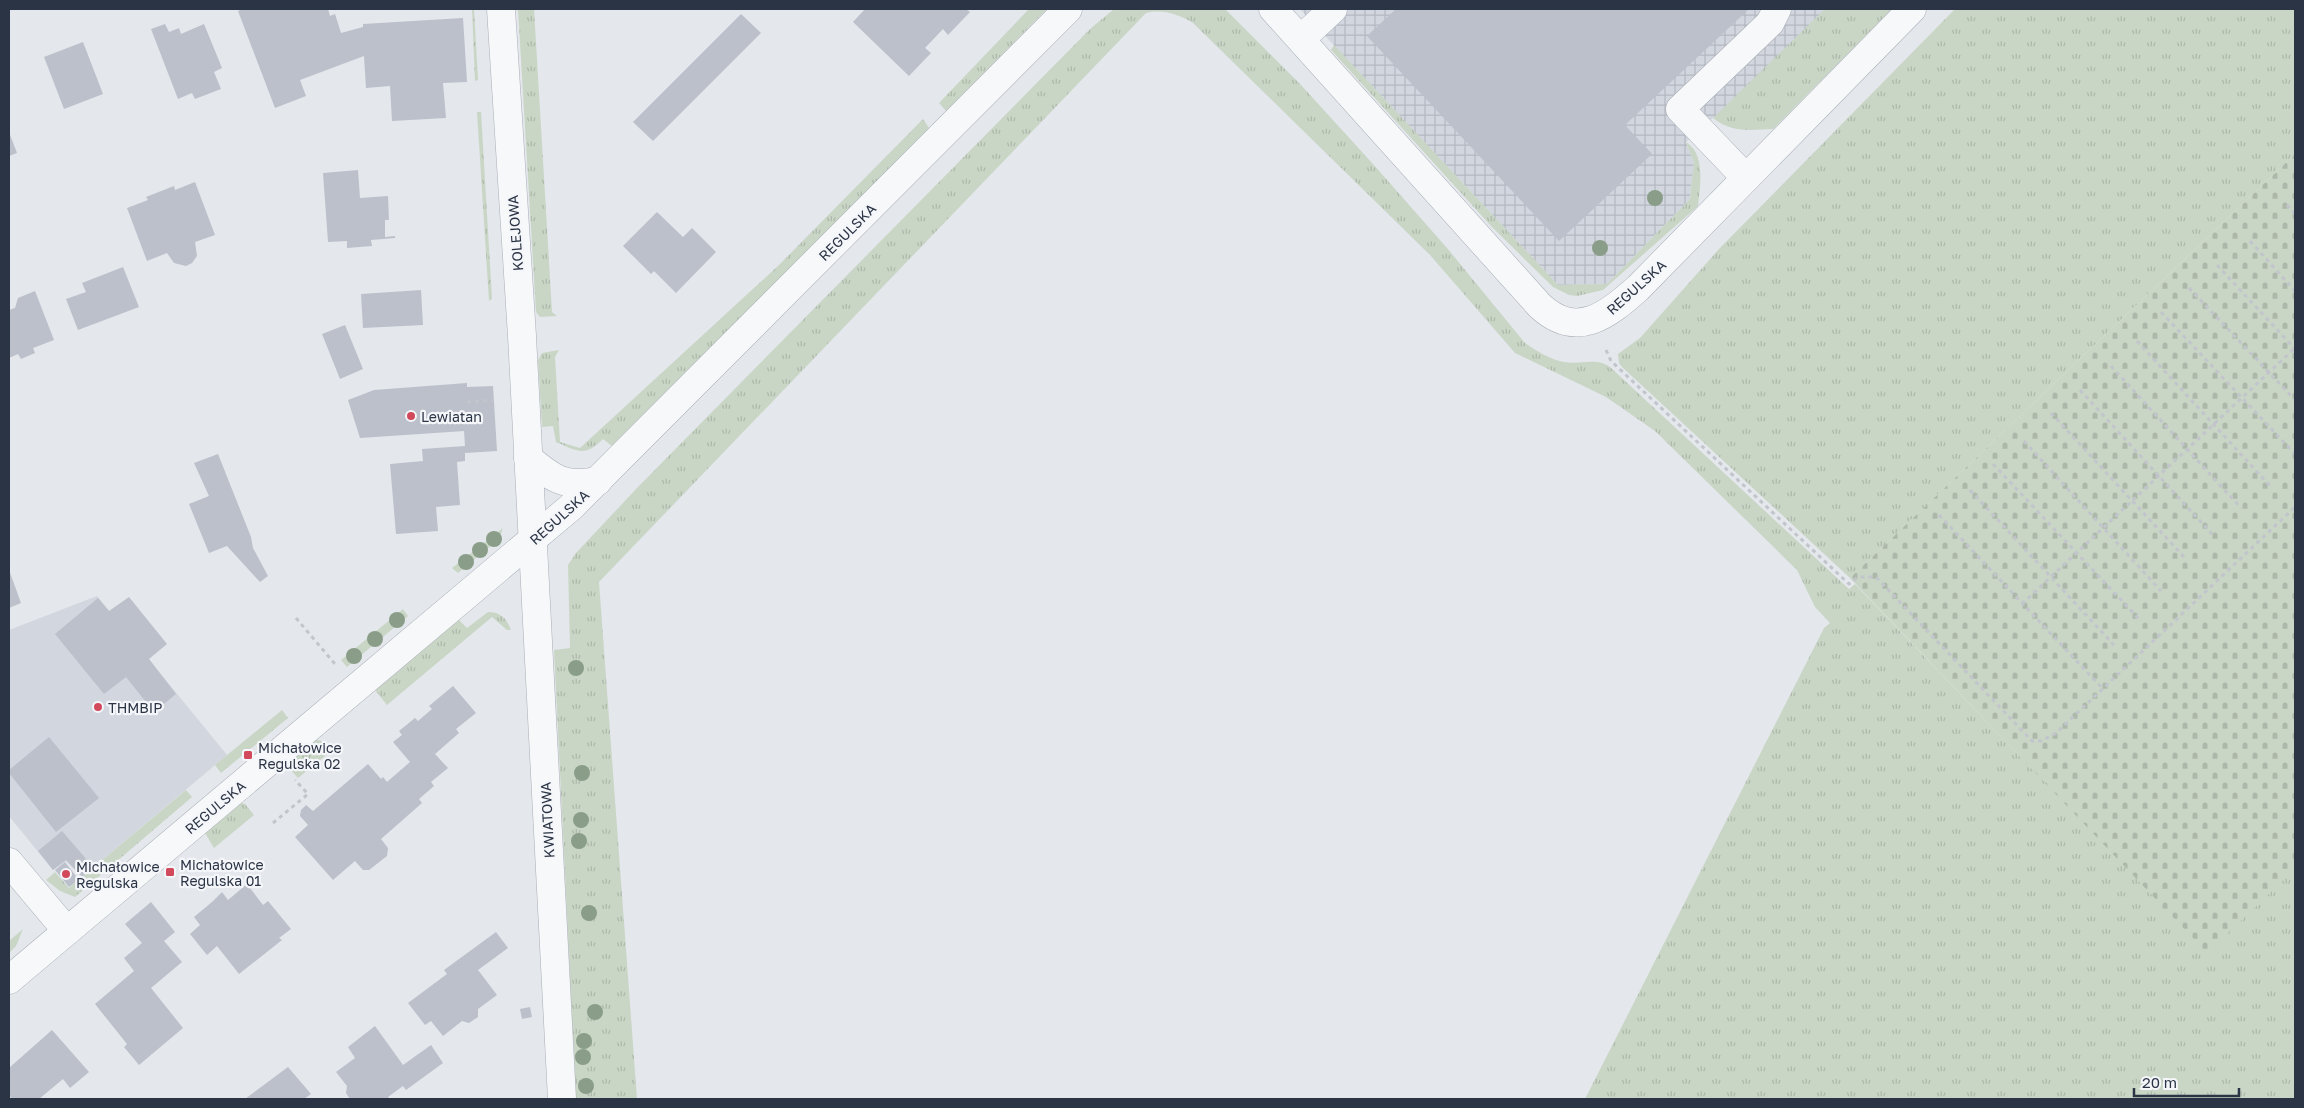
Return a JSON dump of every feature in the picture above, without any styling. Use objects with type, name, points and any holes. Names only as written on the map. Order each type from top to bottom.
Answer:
[{"type":"street","name":"KOLEJOWA","points":[[501,9],[522,336],[532,541]]},
{"type":"street","name":"REGULSKA","points":[[9,980],[532,541],[598,481],[1068,9]]},
{"type":"street","name":"REGULSKA","points":[[1273,9],[1540,306],[1556,318],[1568,321],[1592,321],[1614,309],[1638,288],[1912,9]]},
{"type":"street","points":[[1301,39],[1334,9]]},
{"type":"street","points":[[1746,178],[1680,109],[1770,23],[1777,9]]},
{"type":"street","points":[[528,458],[560,481],[577,484],[598,481]]},
{"type":"street","name":"KWIATOWA","points":[[532,541],[562,1099]]},
{"type":"street","points":[[9,862],[68,931]]},
{"type":"path","points":[[2287,205],[2295,214]]},
{"type":"path","points":[[2250,241],[2295,291]]},
{"type":"path","points":[[2022,604],[2295,349],[2217,265]]},
{"type":"path","points":[[2189,288],[2295,400]]},
{"type":"path","points":[[2161,312],[2295,454]]},
{"type":"path","points":[[2137,341],[2270,486]]},
{"type":"path","points":[[1597,352],[1613,347]]},
{"type":"path","points":[[1606,350],[1611,361],[1849,584],[1858,576],[1876,577],[1880,580],[2032,741],[2040,741],[2056,733],[2295,507]]},
{"type":"path","points":[[2111,366],[2242,508]]},
{"type":"path","points":[[2080,390],[2212,534]]},
{"type":"path","points":[[467,402],[502,399]]},
{"type":"path","points":[[2051,414],[2185,558]]},
{"type":"path","points":[[2024,441],[2162,591]]},
{"type":"path","points":[[1993,464],[2138,618]]},
{"type":"path","points":[[1970,490],[2114,645]]},
{"type":"path","points":[[1940,515],[2103,689]]},
{"type":"path","points":[[296,618],[340,670]]},
{"type":"path","points":[[273,823],[308,794],[295,780]]},
{"type":"shaded area","points":[[1300,9],[1879,9],[1762,127],[1713,118],[1686,142],[1694,163],[1690,199],[1607,284],[1558,285]]},
{"type":"shaded area","name":"THMBIP","points":[[97,596],[227,755],[82,877],[66,861],[53,870],[9,816],[9,630]]},
{"type":"green space","points":[[472,9],[474,9],[478,80],[475,81]]},
{"type":"green space","points":[[518,9],[534,9],[552,312],[557,316],[540,317],[536,312]]},
{"type":"green space","points":[[1029,9],[1047,9],[946,111],[939,103]]},
{"type":"green space","points":[[1114,9],[1225,9],[1301,85],[1373,164],[1447,248],[1525,343],[1559,361],[1570,363],[1599,362],[1610,367],[1849,589],[1855,584],[2033,770],[2295,522],[2295,1099],[1585,1099],[1824,628],[1830,623],[1815,607],[1797,570],[1655,431],[1606,397],[1515,353],[1430,255],[1192,22],[1175,15],[1159,12],[1146,13],[599,582],[637,1099],[576,1099],[554,650],[570,648],[568,565],[576,553],[637,488],[1090,29]]},
{"type":"green space","points":[[1825,9],[1892,9],[1773,129],[1741,130],[1720,123],[1713,118]]},
{"type":"green space","points":[[1955,9],[2295,9],[2295,154],[1850,578],[1622,367],[1619,363],[1618,354],[1640,338],[1719,249]]},
{"type":"green space","points":[[1334,45],[1558,285],[1607,284],[1690,199],[1694,163],[1686,142],[1697,154],[1699,163],[1698,206],[1603,290],[1577,296],[1569,295],[1553,287],[1492,227],[1331,50]]},
{"type":"green space","points":[[477,112],[481,112],[492,299],[489,301]]},
{"type":"green space","points":[[923,119],[929,128],[725,335],[612,446],[603,439],[591,448],[581,451],[576,450],[556,442],[553,426],[542,427],[538,360],[542,353],[559,350],[555,357],[560,442],[580,448],[779,265]]},
{"type":"green space","points":[[2295,154],[2295,869],[2207,953],[1850,578]]},
{"type":"green space","points":[[503,528],[499,539],[458,573],[452,568]]},
{"type":"green space","points":[[403,609],[408,616],[347,667],[341,660]]},
{"type":"green space","points":[[488,612],[497,613],[503,617],[511,630],[507,630],[492,617],[387,705],[375,690],[458,619],[467,628]]},
{"type":"green space","points":[[282,710],[288,718],[221,773],[215,765]]},
{"type":"green space","points":[[316,739],[321,741],[330,752],[298,778],[286,765]]},
{"type":"green space","points":[[186,790],[192,797],[75,897],[60,891],[46,880],[55,872],[69,888]]},
{"type":"green space","points":[[241,803],[245,804],[254,815],[214,848],[205,833]]},
{"type":"green space","points":[[23,929],[16,946],[9,953],[9,941]]},
{"type":"building","points":[[243,9],[328,9],[330,16],[335,14],[341,33],[363,27],[363,24],[463,18],[467,82],[443,83],[446,118],[392,121],[390,86],[366,88],[364,56],[300,80],[306,96],[275,108],[238,11]]},
{"type":"building","points":[[865,9],[966,9],[970,12],[948,35],[943,29],[925,48],[931,53],[909,76],[853,22]]},
{"type":"building","points":[[1396,9],[1749,9],[1625,125],[1652,154],[1559,241],[1367,36]]},
{"type":"building","points":[[741,14],[761,33],[653,141],[633,122]]},
{"type":"building","points":[[165,24],[169,32],[179,28],[181,34],[204,24],[222,68],[214,72],[221,89],[195,99],[192,93],[178,99],[151,29]]},
{"type":"building","points":[[83,42],[103,94],[64,109],[44,57]]},
{"type":"building","points":[[9,132],[17,153],[9,156]]},
{"type":"building","points":[[358,170],[360,198],[388,196],[389,220],[385,220],[385,237],[395,236],[395,238],[371,240],[372,246],[347,248],[347,241],[328,242],[323,173]]},
{"type":"building","points":[[195,182],[215,235],[195,242],[197,256],[192,263],[186,266],[174,263],[167,253],[147,261],[127,208],[148,200],[146,197],[174,186],[175,190]]},
{"type":"building","points":[[657,212],[683,237],[692,228],[716,252],[676,293],[654,271],[651,274],[623,246]]},
{"type":"building","points":[[123,267],[139,307],[78,330],[66,299],[86,292],[82,283]]},
{"type":"building","points":[[421,290],[423,325],[363,328],[361,294]]},
{"type":"building","points":[[35,291],[54,340],[33,348],[35,353],[21,359],[18,354],[9,358],[9,310],[15,308],[18,298]]},
{"type":"building","points":[[345,325],[363,369],[340,379],[322,334]]},
{"type":"building","points":[[467,383],[467,387],[493,386],[497,451],[465,453],[465,461],[457,462],[460,505],[436,507],[438,531],[396,534],[390,464],[423,461],[422,449],[465,446],[464,431],[360,438],[348,400],[374,390]]},
{"type":"building","points":[[218,454],[251,537],[253,548],[268,576],[260,582],[227,546],[209,553],[189,504],[209,496],[194,463]]},
{"type":"building","points":[[9,570],[21,603],[9,608]]},
{"type":"building","points":[[129,597],[167,644],[149,659],[176,694],[154,712],[126,677],[104,694],[55,634],[98,598],[109,611]]},
{"type":"building","points":[[453,686],[476,713],[456,729],[459,733],[435,754],[448,768],[431,782],[434,786],[419,799],[422,803],[381,839],[388,848],[387,856],[369,870],[363,870],[355,861],[333,880],[295,837],[308,825],[300,816],[301,810],[306,805],[313,811],[368,764],[381,779],[383,777],[387,782],[410,762],[393,742],[402,735],[399,731],[415,718],[418,721],[432,709],[429,706]]},
{"type":"building","points":[[49,737],[99,798],[56,832],[9,773],[9,770]]},
{"type":"building","points":[[62,831],[93,867],[82,877],[66,860],[53,870],[38,851]]},
{"type":"building","name":"Michałowice Regulska","points":[[65,862],[79,880],[69,887],[55,870]]},
{"type":"building","points":[[247,884],[263,905],[268,901],[291,929],[279,938],[282,940],[239,974],[217,946],[207,955],[190,934],[200,925],[194,917],[222,892],[228,900]]},
{"type":"building","points":[[151,902],[175,932],[164,941],[182,962],[151,988],[183,1028],[139,1065],[124,1047],[127,1044],[95,1004],[134,971],[124,958],[142,943],[125,924]]},
{"type":"building","points":[[496,932],[508,948],[478,970],[497,995],[478,1009],[478,1017],[469,1023],[462,1021],[443,1036],[431,1021],[425,1025],[408,1003],[447,974],[444,970]]},
{"type":"building","points":[[530,1007],[532,1017],[522,1019],[520,1009]]},
{"type":"building","points":[[375,1026],[403,1065],[431,1045],[443,1063],[406,1090],[403,1086],[388,1097],[390,1099],[350,1099],[346,1093],[347,1086],[336,1072],[355,1058],[348,1047]]},
{"type":"building","points":[[52,1030],[89,1072],[70,1088],[63,1079],[39,1099],[12,1099],[9,1095],[9,1068]]},
{"type":"building","points":[[288,1067],[311,1094],[304,1099],[245,1099]]},
{"type":"place","name":"Lewiatan","points":[[411,416]]},
{"type":"place","name":"THMBIP","points":[[98,707]]},
{"type":"place","name":"Michałowice Regulska 02","points":[[248,755]]},
{"type":"place","name":"Michałowice Regulska 01","points":[[170,872]]},
{"type":"place","name":"Michałowice Regulska","points":[[66,874]]}]
